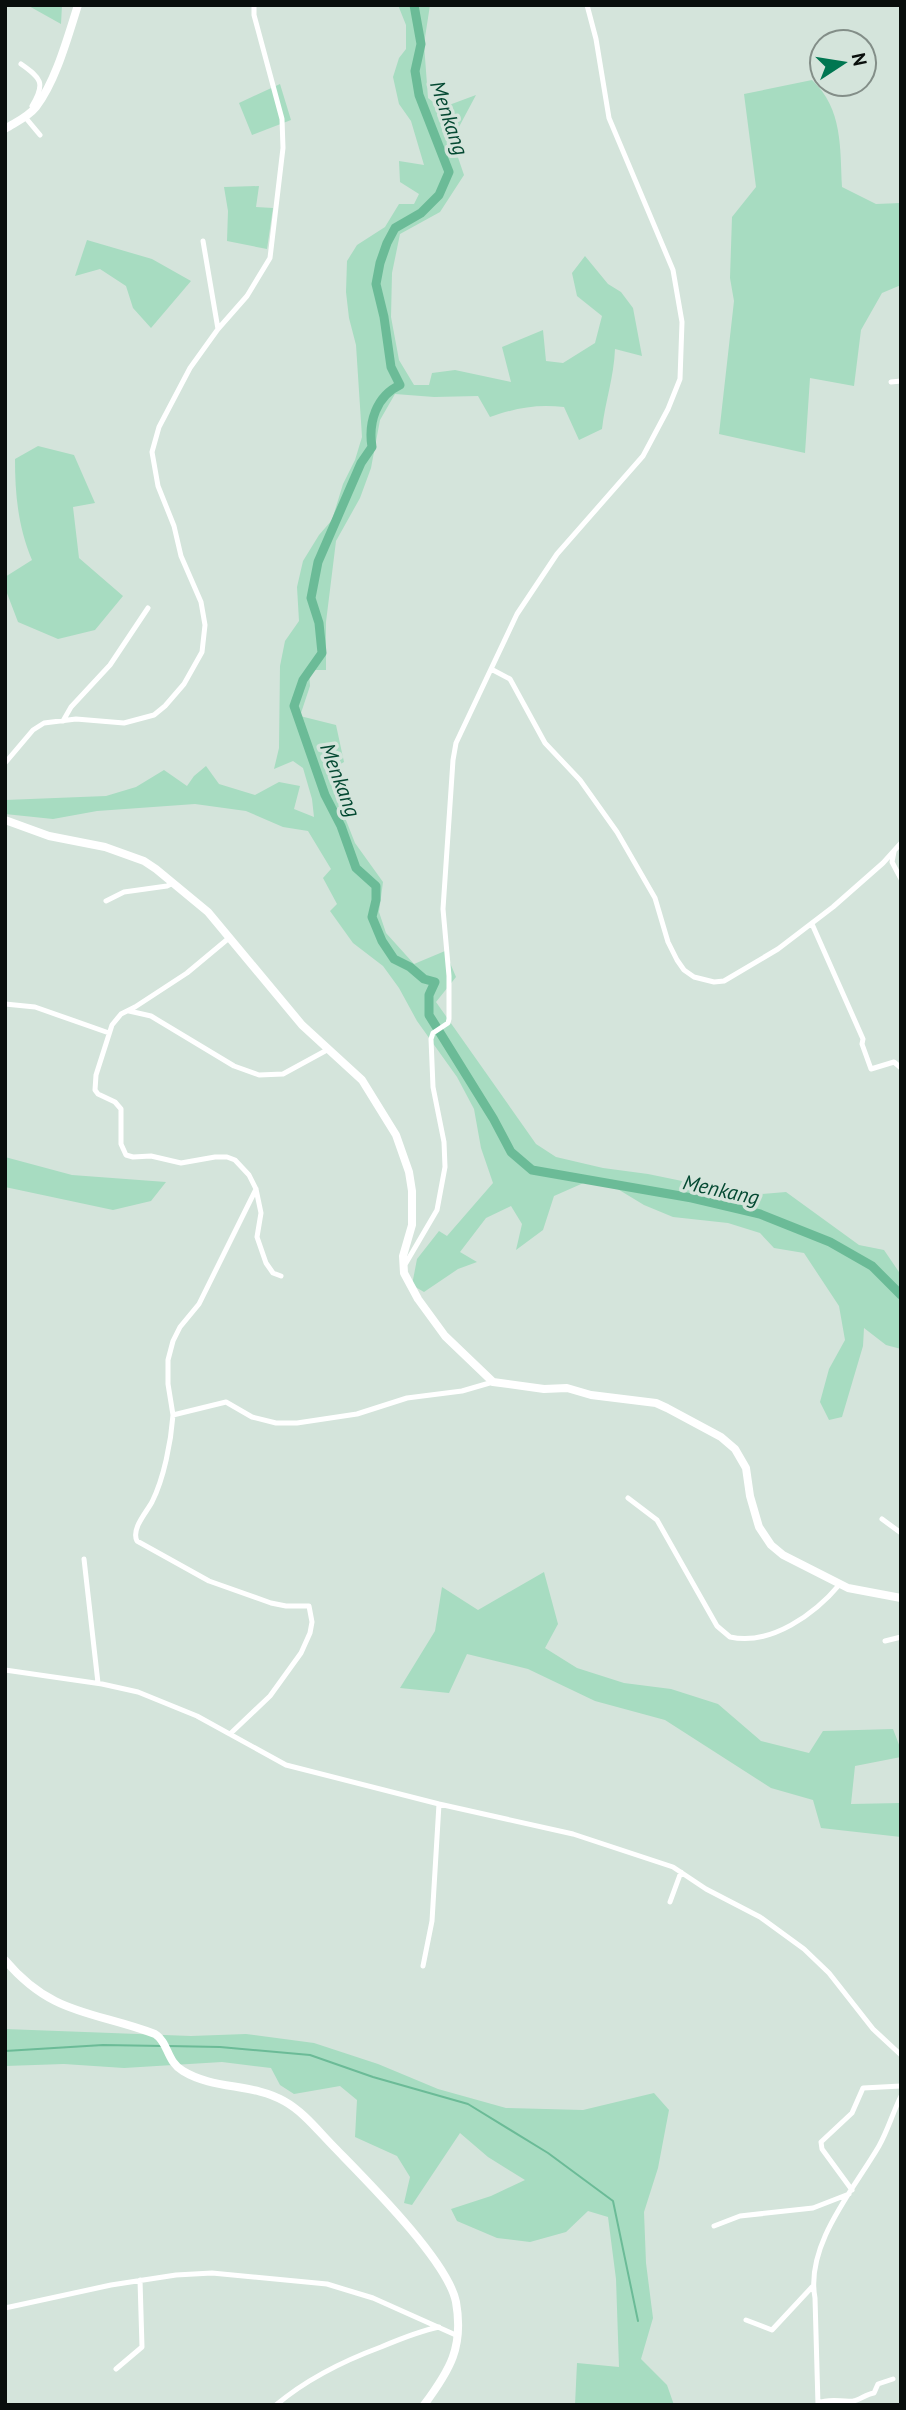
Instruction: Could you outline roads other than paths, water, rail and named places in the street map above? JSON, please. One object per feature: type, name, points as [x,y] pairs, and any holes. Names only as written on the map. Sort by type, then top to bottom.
[{"type":"street","points":[[8,125],[26,117],[46,91],[78,5]]},
{"type":"street","points":[[5,763],[40,725],[63,720],[124,723],[154,715],[175,696],[198,661],[204,638],[203,612],[158,486],[152,452],[159,427],[186,374],[218,329],[247,296],[269,261],[283,148],[282,119],[254,15],[254,5]]},
{"type":"street","points":[[404,1273],[408,1258],[437,1210],[443,1186],[445,1154],[434,1096],[430,1039],[433,1033],[448,1024],[449,1019],[449,976],[443,909],[456,743],[517,614],[549,564],[577,529],[628,475],[648,448],[668,409],[681,373],[682,322],[673,270],[609,118],[596,39],[587,5]]},
{"type":"street","points":[[21,64],[37,76],[40,82],[38,97],[24,118],[26,117],[40,135]]},
{"type":"street","points":[[203,241],[209,291],[218,329]]},
{"type":"street","points":[[891,382],[901,381]]},
{"type":"street","points":[[63,720],[71,706],[110,665],[148,608]]},
{"type":"street","points":[[491,669],[510,679],[545,743],[580,780],[617,832],[655,898],[668,942],[677,960],[689,973],[714,982],[724,981],[778,949],[812,924],[901,843]]},
{"type":"street","points":[[5,820],[49,836],[105,847],[144,861],[208,912],[302,1025],[362,1080],[384,1112],[403,1152],[409,1172],[412,1225],[403,1256],[404,1273],[445,1336],[494,1382]]},
{"type":"street","points":[[894,852],[892,862],[901,879]]},
{"type":"street","points":[[106,901],[119,893],[173,883]]},
{"type":"street","points":[[812,924],[841,984],[863,1039],[862,1044],[870,1067],[873,1069],[894,1062],[901,1068]]},
{"type":"street","points":[[229,938],[187,973],[118,1016],[109,1033],[96,1075],[95,1090],[115,1102],[121,1109],[121,1144],[124,1153],[129,1157],[151,1156],[181,1163],[200,1158],[230,1157],[238,1162],[256,1189],[261,1213],[257,1242],[262,1248],[265,1263],[273,1273],[281,1276]]},
{"type":"street","points":[[5,1004],[36,1007],[109,1033]]},
{"type":"street","points":[[128,1011],[151,1016],[234,1066],[259,1075],[283,1074],[327,1050]]},
{"type":"street","points":[[230,1734],[270,1696],[301,1653],[310,1633],[312,1614],[309,1606],[286,1606],[209,1581],[137,1541],[136,1531],[153,1500],[162,1475],[173,1415],[168,1384],[168,1360],[173,1342],[180,1327],[199,1304],[256,1189]]},
{"type":"street","points":[[173,1415],[226,1402],[252,1417],[276,1423],[297,1423],[357,1414],[407,1398],[462,1391],[494,1382],[522,1387],[567,1388],[591,1395],[656,1403],[732,1444],[746,1468],[755,1517],[765,1537],[783,1555],[840,1584],[860,1591],[901,1598]]},
{"type":"street","points":[[628,1497],[657,1520],[717,1626],[730,1637],[755,1637],[786,1628],[798,1621],[840,1584]]},
{"type":"street","points":[[882,1519],[901,1533]]},
{"type":"street","points":[[84,1559],[97,1683]]},
{"type":"street","points":[[885,1641],[901,1637]]},
{"type":"street","points":[[5,1670],[97,1683],[160,1699],[286,1765],[596,1840],[681,1871],[705,1889],[760,1917],[804,1949],[829,1973],[873,2029],[901,2055]]},
{"type":"street","points":[[424,1966],[432,1921],[439,1804]]},
{"type":"street","points":[[670,1902],[681,1871]]},
{"type":"street","points":[[5,1960],[26,1983],[62,2004],[83,2014],[155,2034],[162,2040],[173,2064],[190,2076],[219,2085],[264,2093],[291,2106],[398,2216],[433,2260],[453,2294],[458,2316],[458,2336],[449,2369],[424,2405]]},
{"type":"street","points":[[850,2192],[822,2149],[821,2142],[852,2113],[863,2088],[901,2086]]},
{"type":"street","points":[[893,2379],[878,2384],[874,2393],[866,2394],[856,2401],[826,2400],[818,2404],[815,2298],[812,2287],[822,2244],[882,2140],[901,2096]]},
{"type":"street","points":[[714,2226],[740,2216],[813,2208],[850,2192]]},
{"type":"street","points":[[5,2308],[140,2280],[212,2273],[321,2283],[373,2298],[458,2336]]},
{"type":"street","points":[[116,2370],[142,2347],[140,2280]]},
{"type":"street","points":[[746,2320],[772,2330],[812,2287]]},
{"type":"street","points":[[276,2405],[310,2379],[343,2361],[418,2332],[439,2327]]},
{"type":"waterway","name":"Menkang","points":[[414,5],[421,44],[415,71],[419,95],[449,172],[439,195],[421,213],[395,228],[380,263],[376,284],[391,367],[400,385],[385,396],[376,411],[371,429],[372,447],[361,463],[318,562],[311,598],[319,623],[322,653],[303,680],[294,706],[325,795],[341,826],[356,868],[376,886],[372,917],[382,941],[394,959],[410,967],[424,979],[435,982],[429,995],[429,1015],[511,1152],[532,1170],[692,1198],[760,1214],[830,1242],[872,1266],[901,1295]]},
{"type":"waterway","points":[[5,2051],[103,2045],[163,2046]]},
{"type":"waterway","points":[[168,2046],[220,2047],[310,2055],[373,2077],[468,2104],[548,2153],[613,2201],[638,2321]]}]
